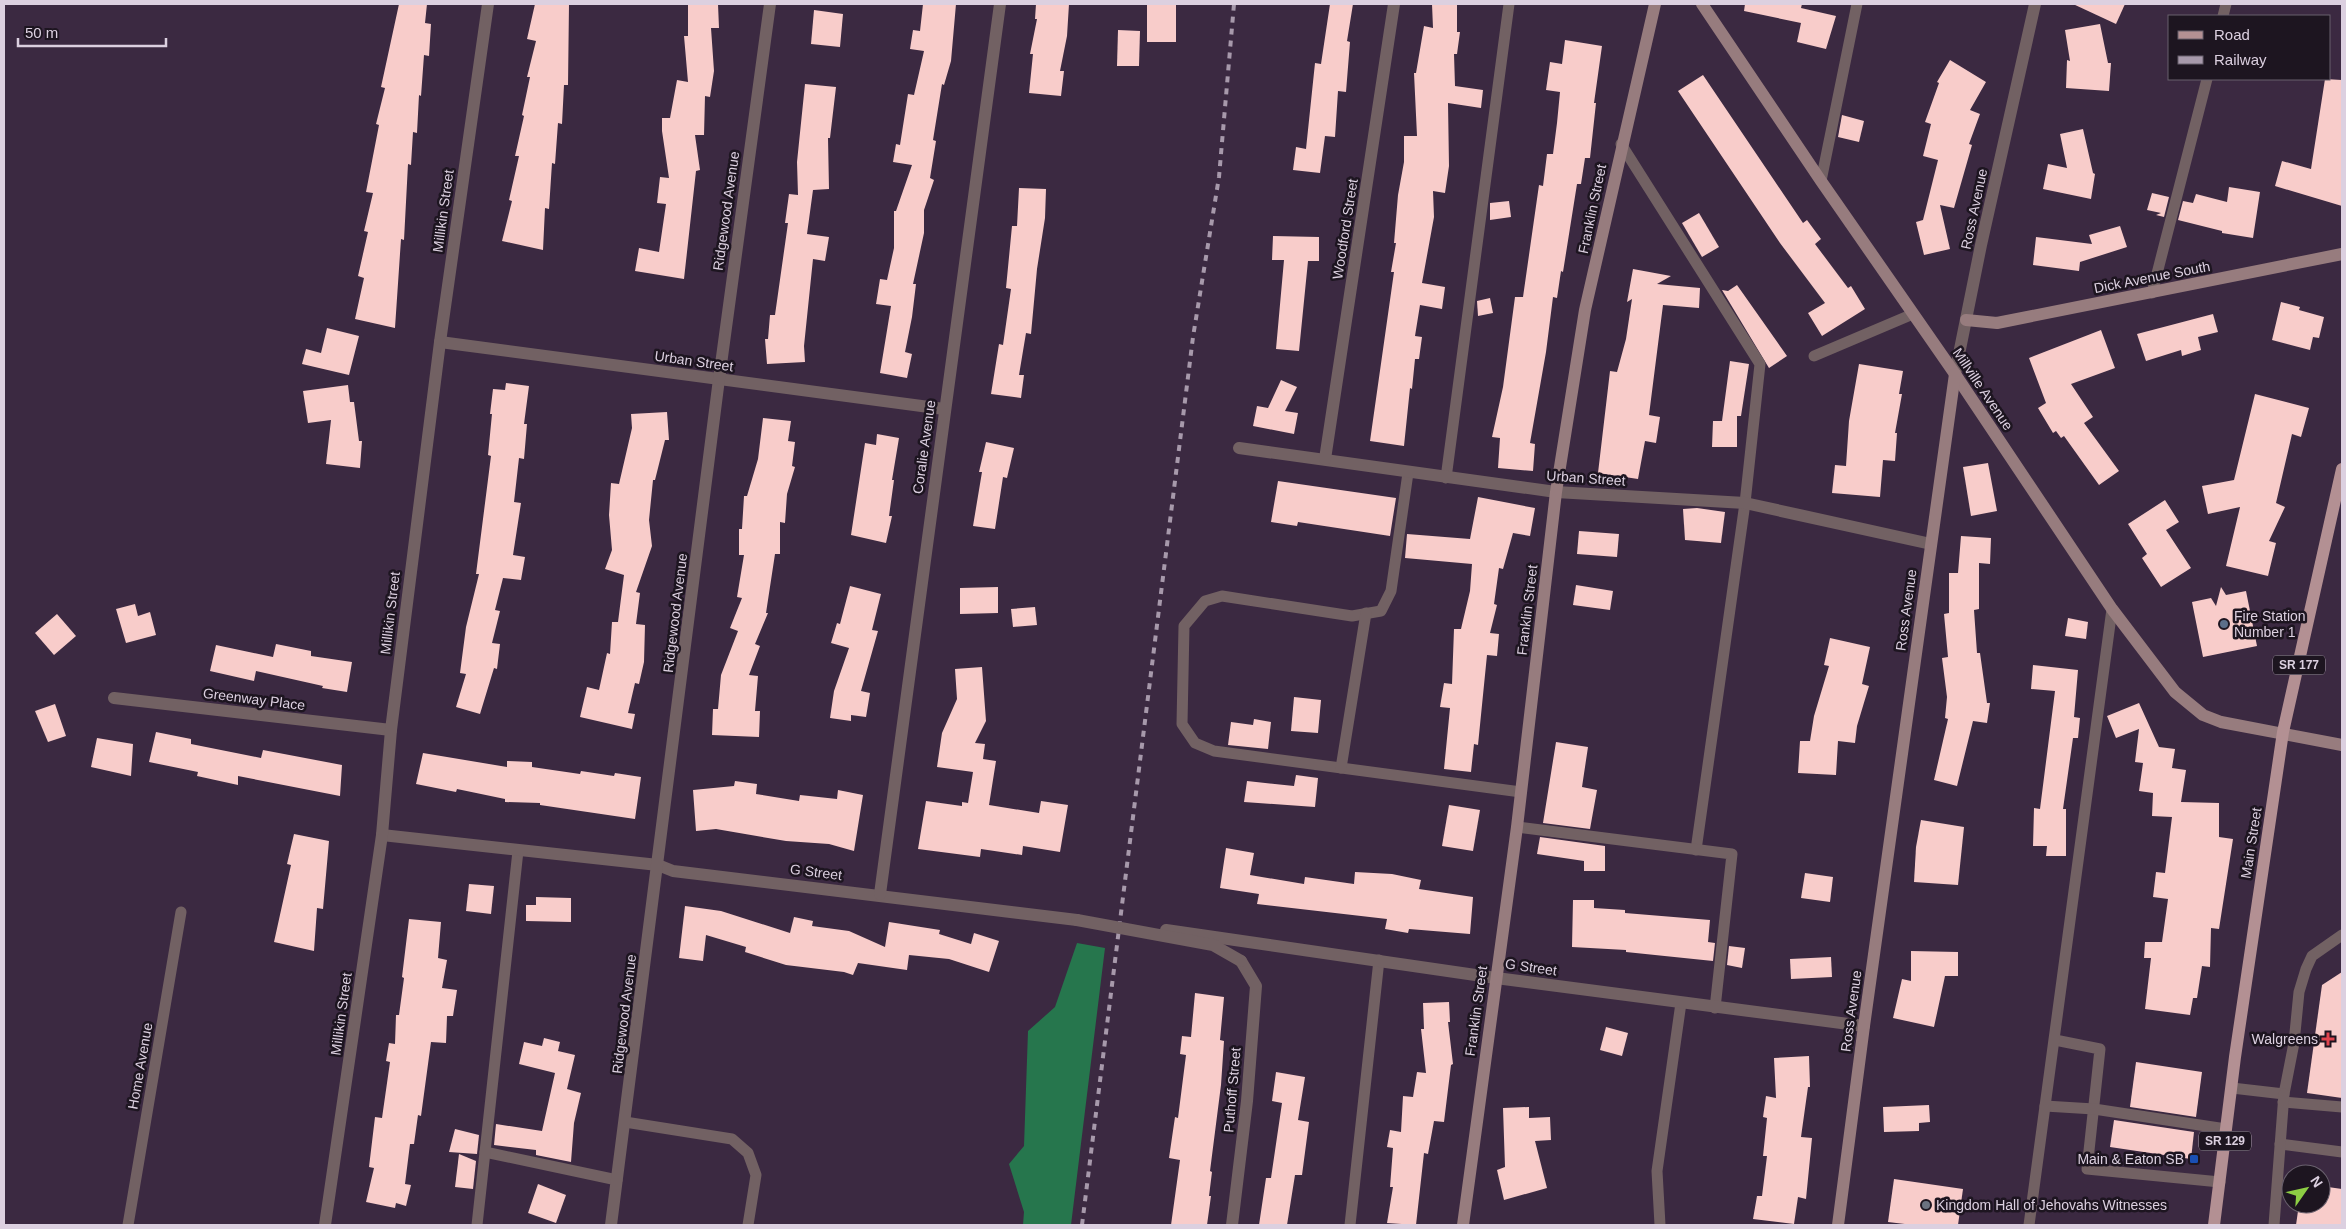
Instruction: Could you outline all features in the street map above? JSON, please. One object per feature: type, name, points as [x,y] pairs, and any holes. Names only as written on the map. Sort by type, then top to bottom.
[{"type":"main road","name":"Franklin Street","points":[[1463,1225],[1517,827],[1556,492],[1585,310],[1621,144],[1655,4]]},
{"type":"main road","name":"Millville Avenue","points":[[1702,4],[1821,181],[1955,374],[2112,609],[2175,692],[2187,704],[2221,722],[2241,727],[2283,732],[2342,745]]},
{"type":"main road","name":"Dick Avenue South","points":[[1966,320],[1997,323],[2342,254]]},
{"type":"main road","name":"Ross Avenue","points":[[1838,1225],[1955,374]]},
{"type":"main road","name":"Main Street","points":[[2214,1225],[2283,732],[2342,469]]},
{"type":"street","name":"Millikin Street","points":[[325,1225],[382,835],[391,730],[440,342],[488,4]]},
{"type":"street","name":"Ridgewood Avenue","points":[[611,1225],[719,379],[770,4]]},
{"type":"street","name":"Coralie Avenue","points":[[880,894],[1000,4]]},
{"type":"street","name":"Woodford Street","points":[[1325,459],[1394,4]]},
{"type":"street","name":"Ross Avenue","points":[[1955,374],[2035,4]]},
{"type":"street","name":"Urban Street","points":[[440,342],[944,409]]},
{"type":"street","name":"Urban Street","points":[[1238,448],[1556,492],[1745,503],[1931,544]]},
{"type":"street","name":"Greenway Place","points":[[114,698],[391,730]]},
{"type":"street","name":"G Street","points":[[382,835],[658,865],[673,871],[880,894],[1077,920],[1213,945],[1241,961]]},
{"type":"street","name":"G Street","points":[[1166,930],[1496,978],[1864,1026]]},
{"type":"street","name":"Puthoff Street","points":[[1232,1225],[1247,1101],[1256,986],[1241,961]]},
{"type":"lane","points":[[1446,478],[1509,4]]},
{"type":"lane","points":[[1821,181],[1857,4]]},
{"type":"lane","points":[[2152,293],[2207,80]]},
{"type":"lane","points":[[1621,144],[1760,364],[1745,503],[1696,850]]},
{"type":"lane","points":[[1814,356],[1913,314]]},
{"type":"lane","points":[[1408,473],[1391,591],[1381,611],[1352,616],[1222,596],[1205,601],[1184,626],[1182,724],[1195,743],[1214,752],[1521,792]]},
{"type":"lane","points":[[2030,1225],[2112,609]]},
{"type":"lane","points":[[1341,768],[1366,613]]},
{"type":"lane","points":[[1517,827],[1732,854],[1715,1008]]},
{"type":"lane","points":[[477,1225],[518,851]]},
{"type":"lane","name":"Home Avenue","points":[[128,1225],[181,912]]},
{"type":"lane","points":[[2274,1225],[2284,1098],[2294,1043],[2299,992],[2312,956],[2342,936]]},
{"type":"lane","points":[[1350,1225],[1379,960]]},
{"type":"lane","points":[[1660,1225],[1657,1171],[1681,1003]]},
{"type":"lane","points":[[2055,1040],[2100,1049],[2087,1169],[2220,1182]]},
{"type":"lane","points":[[2232,1088],[2342,1107]]},
{"type":"lane","points":[[2045,1106],[2094,1109],[2226,1130]]},
{"type":"lane","points":[[625,1122],[732,1140],[748,1153],[756,1176],[748,1225]]},
{"type":"lane","points":[[2280,1144],[2342,1152]]},
{"type":"lane","points":[[485,1152],[617,1180]]},
{"type":"green space","points":[[1077,943],[1105,948],[1071,1225],[1023,1225],[1024,1212],[1009,1164],[1024,1146],[1028,1031],[1055,1007]]},
{"type":"building","points":[[399,4],[427,4],[425,23],[431,24],[429,56],[424,55],[417,133],[413,132],[411,165],[408,164],[404,240],[401,239],[395,328],[355,319],[364,278],[358,276],[368,232],[364,231],[373,193],[366,192],[379,125],[376,124],[385,88],[381,87]]},
{"type":"building","points":[[535,4],[569,4],[568,85],[564,85],[562,124],[558,123],[555,164],[552,163],[549,209],[545,208],[543,250],[502,241],[512,201],[509,200],[519,156],[515,156],[530,77],[527,77],[536,41],[527,39]]},
{"type":"building","points":[[688,4],[718,4],[719,28],[711,28],[714,71],[710,97],[705,96],[704,135],[695,135],[700,170],[696,171],[684,279],[635,271],[639,248],[659,252],[666,204],[657,203],[660,177],[669,178],[662,131],[662,118],[670,118],[677,80],[688,82],[684,36],[688,36]]},
{"type":"building","points":[[923,4],[956,4],[951,61],[944,85],[942,84],[933,140],[936,141],[930,178],[934,180],[924,210],[924,233],[913,284],[916,284],[905,352],[912,354],[907,378],[880,373],[891,306],[876,304],[880,279],[887,280],[894,248],[894,211],[896,211],[912,165],[893,162],[896,144],[900,145],[908,94],[914,95],[924,51],[910,49],[913,30],[920,31]]},
{"type":"building","points":[[1036,4],[1069,4],[1067,36],[1060,71],[1064,71],[1061,96],[1029,93],[1033,54],[1030,54],[1037,19],[1035,19]]},
{"type":"building","points":[[1147,4],[1176,4],[1176,42],[1147,42]]},
{"type":"building","points":[[1330,4],[1353,4],[1347,41],[1350,42],[1346,92],[1338,91],[1335,137],[1325,136],[1320,173],[1293,170],[1296,147],[1306,149],[1315,63],[1321,64]]},
{"type":"building","points":[[1432,4],[1457,4],[1457,32],[1460,32],[1457,54],[1454,54],[1455,86],[1483,90],[1481,108],[1448,103],[1449,166],[1445,193],[1433,191],[1434,217],[1422,283],[1445,287],[1442,309],[1420,305],[1415,336],[1422,337],[1419,359],[1415,359],[1412,389],[1410,388],[1404,446],[1370,441],[1394,272],[1391,272],[1396,243],[1394,243],[1398,195],[1404,162],[1404,136],[1417,136],[1414,73],[1416,73],[1424,26],[1433,28]]},
{"type":"building","points":[[1745,4],[1802,4],[1801,8],[1836,16],[1826,49],[1797,42],[1801,23],[1744,11]]},
{"type":"building","points":[[2073,4],[2125,4],[2116,24]]},
{"type":"building","points":[[814,10],[843,14],[840,47],[811,44]]},
{"type":"building","points":[[2100,24],[2108,63],[2111,63],[2109,91],[2066,88],[2067,60],[2070,61],[2065,30]]},
{"type":"building","points":[[1118,30],[1140,31],[1139,66],[1117,66]]},
{"type":"building","points":[[1565,40],[1602,46],[1594,103],[1596,103],[1590,158],[1585,158],[1581,184],[1577,184],[1563,272],[1561,271],[1557,298],[1553,297],[1546,352],[1530,443],[1535,444],[1533,471],[1498,468],[1500,438],[1492,437],[1503,387],[1515,297],[1523,297],[1539,185],[1543,186],[1547,154],[1553,154],[1557,123],[1560,92],[1546,90],[1550,62],[1562,64]]},
{"type":"building","points":[[1950,60],[1986,82],[1970,110],[1980,114],[1969,144],[1972,145],[1954,208],[1940,205],[1950,249],[1924,255],[1916,222],[1923,220],[1938,160],[1923,156],[1931,124],[1925,122],[1939,83],[1937,82]]},
{"type":"building","points":[[1703,75],[1803,223],[1807,220],[1821,239],[1815,244],[1848,288],[1851,286],[1865,309],[1822,336],[1808,313],[1825,303],[1780,243],[1678,91]]},
{"type":"building","points":[[2325,80],[2342,80],[2342,206],[2275,186],[2282,161],[2311,169]]},
{"type":"building","points":[[805,84],[836,87],[830,138],[828,138],[829,189],[813,190],[807,234],[829,237],[825,261],[813,259],[804,346],[805,362],[767,364],[765,339],[768,339],[770,315],[775,315],[788,223],[785,223],[789,194],[798,195],[797,162]]},
{"type":"building","points":[[1842,115],[1864,121],[1859,142],[1838,137]]},
{"type":"building","points":[[2083,129],[2093,173],[2095,174],[2091,199],[2043,189],[2048,164],[2067,168],[2060,134]]},
{"type":"building","points":[[2229,187],[2260,192],[2253,238],[2222,233],[2222,231],[2178,220],[2183,201],[2193,203],[2196,194],[2227,202]]},
{"type":"building","points":[[1019,188],[1046,189],[1045,218],[1037,269],[1031,334],[1026,333],[1019,375],[1024,375],[1021,398],[991,394],[999,344],[1003,345],[1011,289],[1006,288],[1012,226],[1017,226]]},
{"type":"building","points":[[2152,193],[2169,197],[2164,217],[2156,215],[2161,213],[2147,210]]},
{"type":"building","points":[[1509,201],[1511,217],[1490,220],[1490,203]]},
{"type":"building","points":[[1699,213],[1719,247],[1702,257],[1682,223]]},
{"type":"building","points":[[2120,226],[2127,247],[2080,262],[2079,271],[2033,265],[2036,237],[2092,244],[2089,235]]},
{"type":"building","points":[[1273,236],[1319,237],[1319,261],[1308,261],[1299,351],[1276,349],[1284,260],[1272,260]]},
{"type":"building","points":[[1633,269],[1671,276],[1657,284],[1700,288],[1699,308],[1663,305],[1649,415],[1660,417],[1656,443],[1645,441],[1638,479],[1598,473],[1610,371],[1617,372],[1626,339],[1632,299],[1627,302]]},
{"type":"building","points":[[1737,285],[1787,356],[1769,368],[1722,290],[1728,291]]},
{"type":"building","points":[[1490,298],[1493,313],[1478,316],[1477,301]]},
{"type":"building","points":[[2281,302],[2300,307],[2299,310],[2324,317],[2319,338],[2313,337],[2310,350],[2272,340]]},
{"type":"building","points":[[2213,314],[2218,332],[2198,337],[2201,350],[2182,356],[2181,350],[2146,361],[2137,334]]},
{"type":"building","points":[[327,328],[359,336],[349,375],[302,364],[306,349],[321,353]]},
{"type":"building","points":[[2101,330],[2115,368],[2071,384],[2093,417],[2084,423],[2119,471],[2099,485],[2064,436],[2061,438],[2056,431],[2053,433],[2038,408],[2046,403],[2029,358]]},
{"type":"building","points":[[1730,361],[1749,364],[1741,416],[1737,416],[1737,447],[1712,447],[1713,421],[1722,421]]},
{"type":"building","points":[[1859,364],[1903,371],[1899,394],[1902,394],[1895,433],[1897,433],[1895,461],[1883,460],[1880,497],[1832,493],[1835,465],[1846,466],[1849,421]]},
{"type":"building","points":[[1281,380],[1297,387],[1285,411],[1298,413],[1294,434],[1253,426],[1257,406],[1268,408]]},
{"type":"building","points":[[506,383],[529,386],[524,424],[527,424],[524,459],[519,458],[514,502],[521,503],[513,555],[525,557],[521,580],[503,578],[495,610],[500,611],[492,643],[500,644],[497,669],[494,668],[480,714],[456,707],[466,674],[460,673],[466,627],[479,574],[476,574],[491,456],[488,455],[493,389],[505,390]]},
{"type":"building","points":[[348,385],[350,402],[354,402],[359,441],[362,441],[360,468],[326,464],[331,420],[308,423],[303,391]]},
{"type":"building","points":[[2255,394],[2309,408],[2301,437],[2292,434],[2276,503],[2285,507],[2269,541],[2276,543],[2268,576],[2226,566],[2240,507],[2208,514],[2202,486],[2234,480]]},
{"type":"building","points":[[667,412],[669,440],[665,440],[655,480],[653,480],[649,520],[652,546],[636,592],[640,593],[636,624],[645,625],[644,662],[639,684],[635,683],[628,713],[635,714],[632,729],[580,717],[587,687],[599,690],[607,653],[610,654],[612,622],[618,622],[624,575],[605,569],[612,550],[609,515],[611,483],[619,484],[632,428],[631,414]]},
{"type":"building","points":[[763,418],[791,421],[788,441],[795,442],[792,466],[795,467],[787,494],[785,523],[780,522],[780,554],[775,554],[766,613],[768,613],[755,644],[760,646],[749,675],[758,676],[755,711],[760,711],[759,737],[712,735],[713,709],[718,709],[721,675],[738,631],[730,628],[742,598],[737,597],[744,555],[739,555],[739,529],[742,529],[744,496],[747,496],[758,459]]},
{"type":"building","points":[[877,434],[899,438],[892,480],[894,480],[889,516],[892,516],[886,543],[851,535],[865,443],[876,445]]},
{"type":"building","points":[[986,442],[1014,448],[1007,478],[1003,477],[995,529],[973,526],[982,472],[979,472]]},
{"type":"building","points":[[1988,463],[1997,511],[1971,516],[1963,467]]},
{"type":"building","points":[[1278,481],[1396,498],[1390,536],[1298,522],[1297,526],[1271,522]]},
{"type":"building","points":[[1478,497],[1535,508],[1530,536],[1513,533],[1503,569],[1499,568],[1494,604],[1497,605],[1490,633],[1499,634],[1497,656],[1487,655],[1478,745],[1474,744],[1471,772],[1444,769],[1450,708],[1440,707],[1444,683],[1452,684],[1454,629],[1461,629],[1470,591],[1472,564],[1405,558],[1407,534],[1470,539]]},
{"type":"building","points":[[2165,500],[2179,522],[2166,530],[2191,568],[2161,587],[2142,558],[2147,554],[2128,524]]},
{"type":"building","points":[[1697,508],[1725,512],[1721,543],[1685,540],[1683,509]]},
{"type":"building","points":[[1579,531],[1619,534],[1617,557],[1577,554]]},
{"type":"building","points":[[1961,536],[1991,538],[1990,564],[1979,563],[1979,609],[1974,610],[1977,653],[1980,653],[1987,703],[1990,703],[1987,723],[1973,721],[1957,786],[1934,780],[1948,719],[1945,718],[1947,697],[1942,658],[1948,657],[1944,614],[1949,613],[1949,573],[1958,573]]},
{"type":"building","points":[[1576,585],[1613,591],[1610,610],[1573,605]]},
{"type":"building","points":[[850,586],[881,594],[872,630],[878,631],[861,691],[870,693],[866,717],[851,715],[851,721],[830,718],[834,691],[849,648],[831,643],[837,623],[840,624]]},
{"type":"building","points":[[998,587],[998,613],[960,614],[960,588]]},
{"type":"building","name":"Fire Station Number 1","points":[[2221,587],[2226,595],[2246,591],[2257,646],[2203,657],[2192,602],[2211,598],[2216,606]]},
{"type":"building","points":[[135,604],[138,616],[150,612],[156,635],[126,643],[116,609]]},
{"type":"building","points":[[1035,607],[1037,625],[1013,627],[1011,609]]},
{"type":"building","points":[[57,614],[76,636],[54,655],[35,633]]},
{"type":"building","points":[[2068,618],[2088,622],[2086,639],[2065,636]]},
{"type":"building","points":[[1830,638],[1870,647],[1862,684],[1869,686],[1857,726],[1855,743],[1838,741],[1836,775],[1798,773],[1800,741],[1810,741],[1814,716],[1829,666],[1824,665]]},
{"type":"building","points":[[276,644],[311,651],[311,656],[352,662],[347,692],[322,688],[323,686],[256,671],[254,681],[210,671],[216,645],[273,657]]},
{"type":"building","points":[[2033,665],[2078,670],[2074,717],[2080,718],[2078,738],[2073,738],[2063,809],[2066,809],[2066,856],[2046,856],[2047,846],[2033,846],[2034,808],[2040,809],[2055,691],[2031,689]]},
{"type":"building","points":[[982,667],[986,721],[975,743],[985,744],[983,759],[996,761],[989,805],[1039,813],[1041,801],[1068,805],[1060,852],[1023,846],[1022,855],[981,849],[980,857],[918,849],[926,801],[962,806],[962,802],[968,803],[973,772],[937,767],[942,733],[957,699],[955,669]]},
{"type":"building","points":[[1294,697],[1321,700],[1318,733],[1291,731]]},
{"type":"building","points":[[2139,703],[2159,747],[2175,749],[2172,768],[2186,770],[2181,802],[2219,803],[2219,837],[2233,839],[2219,929],[2211,928],[2210,967],[2202,966],[2197,998],[2193,998],[2190,1015],[2145,1009],[2151,958],[2144,958],[2145,942],[2162,942],[2168,899],[2153,897],[2156,872],[2165,873],[2172,817],[2152,816],[2153,793],[2139,791],[2143,763],[2135,762],[2139,729],[2116,738],[2107,716]]},
{"type":"building","points":[[55,704],[66,736],[48,742],[35,711]]},
{"type":"building","points":[[1254,719],[1271,722],[1268,749],[1228,745],[1231,722],[1253,725]]},
{"type":"building","points":[[156,732],[191,739],[191,744],[261,758],[263,750],[342,765],[340,796],[238,776],[238,785],[197,776],[198,772],[149,762]]},
{"type":"building","points":[[97,738],[133,744],[131,776],[91,767]]},
{"type":"building","points":[[1556,742],[1588,747],[1582,787],[1597,790],[1590,829],[1543,823]]},
{"type":"building","points":[[423,753],[507,767],[507,761],[532,762],[532,767],[580,774],[581,771],[614,776],[615,773],[641,777],[635,819],[540,805],[540,803],[505,802],[505,799],[457,789],[456,792],[416,784]]},
{"type":"building","points":[[1296,775],[1318,778],[1315,807],[1244,802],[1247,781],[1294,786]]},
{"type":"building","points":[[735,781],[757,784],[756,794],[799,801],[800,795],[837,799],[838,790],[863,795],[854,851],[829,844],[786,841],[716,829],[696,831],[693,790],[734,786]]},
{"type":"building","points":[[1449,805],[1480,810],[1473,851],[1442,846]]},
{"type":"building","points":[[1921,820],[1964,827],[1958,885],[1914,882],[1916,847]]},
{"type":"building","points":[[294,834],[329,841],[323,909],[317,908],[314,951],[274,942],[291,865],[287,864]]},
{"type":"building","points":[[1540,837],[1605,846],[1605,871],[1584,871],[1584,861],[1537,854]]},
{"type":"building","points":[[1226,848],[1254,853],[1250,875],[1304,884],[1305,877],[1354,884],[1355,872],[1392,874],[1421,880],[1419,889],[1473,897],[1470,934],[1409,929],[1408,933],[1385,929],[1387,919],[1257,904],[1259,894],[1220,888]]},
{"type":"building","points":[[1805,873],[1833,877],[1830,902],[1801,898]]},
{"type":"building","points":[[469,884],[494,886],[491,914],[466,911]]},
{"type":"building","points":[[536,897],[571,898],[571,922],[526,921],[526,905],[536,905]]},
{"type":"building","points":[[1573,900],[1594,900],[1594,908],[1625,910],[1625,913],[1710,920],[1708,942],[1715,943],[1713,961],[1626,952],[1626,950],[1572,947]]},
{"type":"building","points":[[685,906],[721,911],[790,933],[794,917],[813,921],[812,926],[849,931],[885,947],[889,922],[940,930],[939,934],[971,944],[974,933],[999,941],[989,972],[949,959],[909,955],[907,970],[858,963],[853,975],[844,972],[786,965],[745,952],[746,947],[706,935],[703,961],[679,958]]},
{"type":"building","points":[[409,919],[441,922],[438,958],[447,960],[442,988],[457,990],[453,1016],[447,1016],[446,1043],[431,1042],[421,1116],[418,1115],[414,1144],[410,1144],[405,1184],[411,1185],[406,1206],[396,1203],[395,1208],[366,1202],[374,1168],[369,1167],[375,1117],[382,1118],[390,1062],[386,1061],[389,1043],[395,1044],[396,1015],[399,1015]]},
{"type":"building","points":[[1729,946],[1745,948],[1742,968],[1727,965]]},
{"type":"building","points":[[1911,951],[1958,952],[1958,976],[1945,976],[1934,1027],[1893,1018],[1902,979],[1911,981]]},
{"type":"building","points":[[1831,957],[1832,977],[1791,979],[1790,959]]},
{"type":"building","name":"Walgreens","points":[[2342,972],[2342,1098],[2307,1093],[2322,985]]},
{"type":"building","points":[[1195,993],[1224,997],[1220,1040],[1224,1041],[1221,1085],[1210,1171],[1212,1172],[1209,1196],[1211,1196],[1207,1225],[1171,1225],[1180,1160],[1169,1158],[1175,1117],[1178,1118],[1186,1055],[1180,1054],[1182,1036],[1191,1037]]},
{"type":"building","points":[[1449,1002],[1450,1022],[1448,1022],[1453,1064],[1451,1065],[1444,1122],[1434,1121],[1428,1154],[1424,1153],[1416,1225],[1387,1223],[1393,1187],[1390,1187],[1393,1148],[1387,1147],[1390,1130],[1401,1132],[1403,1096],[1413,1097],[1417,1072],[1426,1073],[1421,1029],[1424,1029],[1423,1003]]},
{"type":"building","points":[[1606,1027],[1628,1033],[1622,1056],[1600,1050]]},
{"type":"building","points":[[544,1038],[560,1042],[558,1051],[575,1055],[567,1089],[581,1093],[574,1123],[571,1162],[536,1155],[536,1150],[494,1145],[496,1124],[542,1131],[555,1073],[519,1064],[524,1042],[542,1046]]},
{"type":"building","points":[[1809,1056],[1810,1087],[1808,1087],[1801,1137],[1812,1138],[1806,1199],[1798,1197],[1794,1224],[1753,1219],[1757,1196],[1762,1196],[1767,1156],[1763,1156],[1767,1118],[1763,1117],[1766,1096],[1776,1098],[1774,1058]]},
{"type":"building","points":[[2136,1062],[2202,1072],[2196,1117],[2130,1107]]},
{"type":"building","points":[[1276,1072],[1305,1077],[1298,1120],[1309,1122],[1302,1175],[1295,1175],[1287,1225],[1259,1225],[1266,1178],[1271,1178],[1282,1103],[1272,1101]]},
{"type":"building","points":[[1929,1105],[1930,1122],[1919,1123],[1919,1131],[1884,1132],[1883,1107]]},
{"type":"building","points":[[1529,1107],[1529,1118],[1550,1117],[1551,1140],[1535,1141],[1547,1188],[1504,1200],[1497,1170],[1505,1167],[1503,1108]]},
{"type":"building","points":[[2114,1120],[2194,1132],[2191,1159],[2110,1147]]},
{"type":"building","points":[[455,1129],[479,1135],[477,1154],[449,1152]]},
{"type":"building","points":[[459,1154],[476,1161],[473,1189],[455,1187]]},
{"type":"building","name":"Kingdom Hall of Jehovahs Witnesses","points":[[1894,1179],[1963,1189],[1958,1225],[1913,1225],[1888,1222]]},
{"type":"building","points":[[538,1184],[566,1195],[556,1223],[528,1213]]},
{"type":"building","points":[[2331,1187],[2342,1189],[2342,1225],[2296,1225],[2298,1214],[2331,1214]]},
{"type":"railway","points":[[1082,1225],[1193,337],[1219,177],[1234,4]]},
{"type":"place","name":"Fire Station Number 1","points":[[2224,624]]},
{"type":"place","name":"Walgreens","points":[[2328,1039]]},
{"type":"place","name":"Main & Eaton SB","points":[[2194,1159]]},
{"type":"place","name":"Kingdom Hall of Jehovahs Witnesses","points":[[1926,1205]]}]
